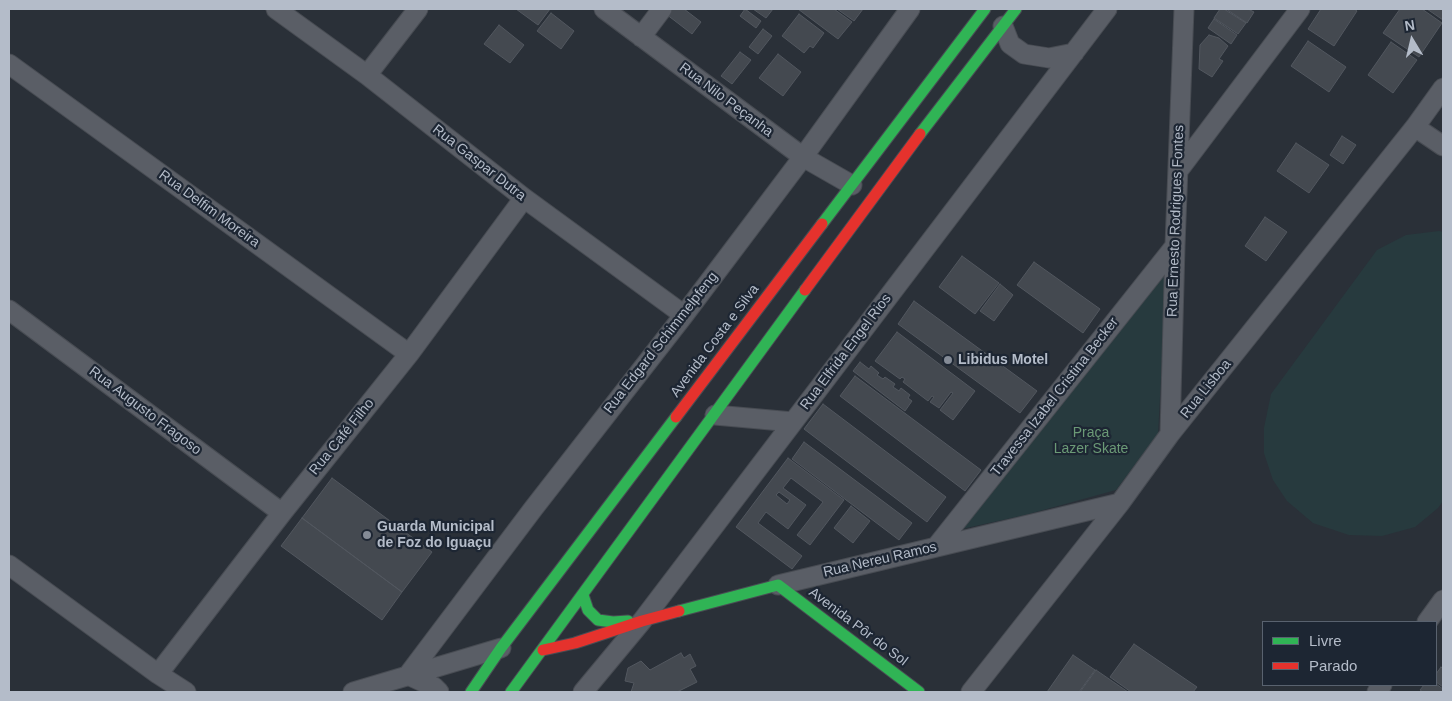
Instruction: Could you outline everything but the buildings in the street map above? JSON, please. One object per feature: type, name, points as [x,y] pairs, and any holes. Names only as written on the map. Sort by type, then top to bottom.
[{"type":"main road","name":"Avenida Costa e Silva","points":[[471,692],[501,648],[985,9]]},
{"type":"main road","points":[[511,692],[882,186],[1016,9]]},
{"type":"main road","name":"Rua Nereu Ramos","points":[[642,621],[778,585]]},
{"type":"main road","name":"Avenida Pôr do Sol","points":[[778,585],[919,692]]},
{"type":"main road","points":[[583,595],[588,610],[598,620],[613,622],[642,621]]},
{"type":"main road","points":[[543,650],[575,643],[642,621]]},
{"type":"street","name":"Rua Gaspar Dutra","points":[[276,9],[367,75],[524,198],[684,314]]},
{"type":"street","points":[[367,75],[418,9]]},
{"type":"street","name":"Rua Nilo Peçanha","points":[[604,9],[802,156],[852,185]]},
{"type":"street","points":[[642,37],[662,9]]},
{"type":"street","name":"Rua Edgard Schimmelpfeng","points":[[408,675],[533,509],[684,314],[910,9]]},
{"type":"street","name":"Rua Elfrida Engel Rios","points":[[583,692],[642,621],[1107,9]]},
{"type":"street","name":"Rua Ernesto Rodrigues Fontes","points":[[1170,434],[1184,9]]},
{"type":"street","points":[[1178,171],[1300,9]]},
{"type":"street","points":[[1003,26],[1010,44],[1024,54],[1050,58],[1074,53]]},
{"type":"street","name":"Rua Delfim Moreira","points":[[9,64],[409,354]]},
{"type":"street","name":"Rua Lisboa","points":[[971,692],[1120,503],[1170,434],[1415,126],[1443,88]]},
{"type":"street","points":[[1415,126],[1443,146]]},
{"type":"street","name":"Rua Café Filho","points":[[158,674],[282,513],[409,354],[524,198]]},
{"type":"street","name":"Travessa Izabel Cristina Becker","points":[[936,547],[1175,246]]},
{"type":"street","name":"Rua Augusto Fragoso","points":[[9,310],[282,513]]},
{"type":"street","points":[[715,414],[793,422]]},
{"type":"street","name":"Rua Nereu Ramos","points":[[778,585],[1120,503]]},
{"type":"street","points":[[9,565],[158,674],[186,692]]},
{"type":"street","points":[[1428,621],[1443,600]]},
{"type":"street","points":[[353,692],[501,648]]},
{"type":"street","points":[[408,675],[434,687],[439,692]]},
{"type":"green space","points":[[1443,232],[1443,501],[1438,508],[1415,527],[1382,536],[1349,535],[1313,523],[1287,501],[1273,480],[1264,453],[1264,428],[1271,394],[1377,250],[1406,235]]},
{"type":"green space","name":"Praça Lazer Skate","points":[[1167,268],[1158,434],[1116,490],[1025,515],[957,530]]},
{"type":"traffic: fast","points":[[822,224],[985,9]]},
{"type":"traffic: fast","points":[[920,134],[1016,9]]},
{"type":"traffic: fast","points":[[511,692],[805,290]]},
{"type":"traffic: fast","points":[[471,692],[501,648],[676,417]]},
{"type":"traffic: fast","points":[[679,611],[778,585],[919,692]]},
{"type":"traffic: fast","points":[[583,595],[588,610],[598,620],[628,621]]},
{"type":"traffic: jam","points":[[805,290],[920,134]]},
{"type":"traffic: jam","points":[[676,417],[822,224]]},
{"type":"traffic: jam","points":[[543,650],[575,643],[679,611]]},
{"type":"place","name":"Libidus Motel","points":[[948,360]]},
{"type":"place","name":"Guarda Municipal de Foz do Iguaçu","points":[[367,535]]}]
